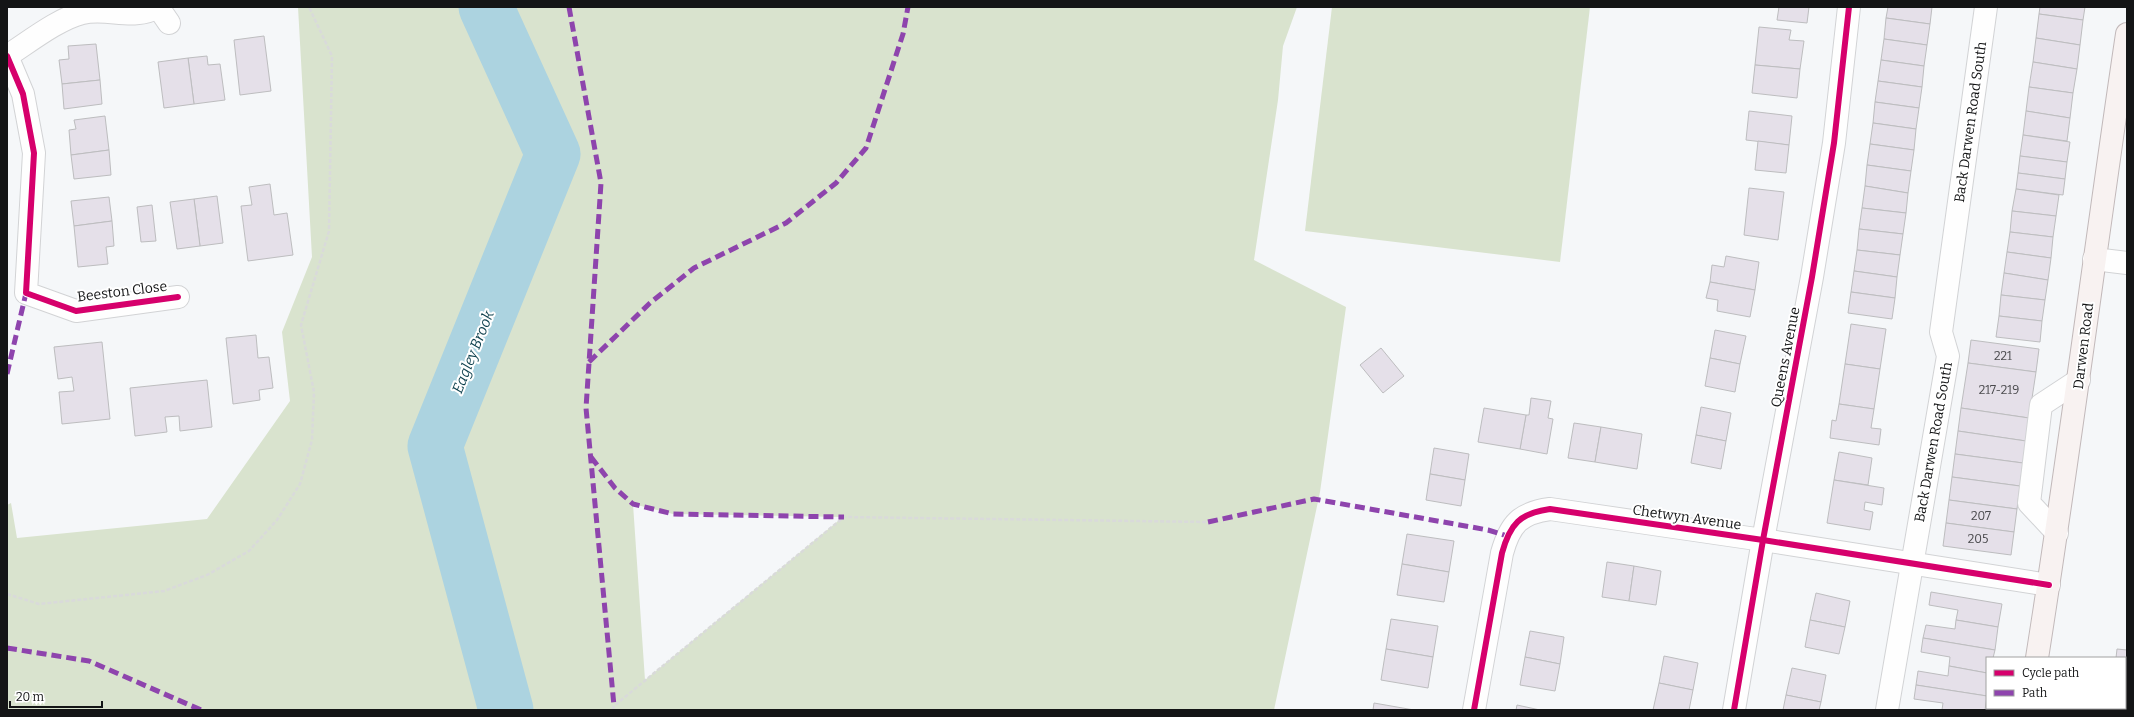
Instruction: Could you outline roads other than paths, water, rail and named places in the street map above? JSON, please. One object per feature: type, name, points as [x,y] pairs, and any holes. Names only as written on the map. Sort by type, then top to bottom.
[{"type":"main road","name":"Darwen Road","points":[[2038,657],[2079,380],[2094,259],[2127,34]]},
{"type":"street","name":"Queens Avenue","points":[[1734,710],[1832,158],[1849,7]]},
{"type":"street","name":"Back Darwen Road South","points":[[1887,710],[1948,356],[1941,332],[1986,7]]},
{"type":"street","name":"Beeston Close","points":[[162,13],[125,14],[96,11],[81,13],[63,21],[7,56],[23,94],[34,153],[26,293],[76,311],[178,297]]},
{"type":"street","points":[[2094,259],[2127,263]]},
{"type":"street","points":[[2057,533],[2029,503],[2041,405],[2079,380]]},
{"type":"street","name":"Chetwyn Avenue","points":[[1474,710],[1502,553],[1507,536],[1518,520],[1532,512],[1550,510],[1763,540],[2049,585]]},
{"type":"waterway","name":"Eagley Brook","points":[[486,7],[553,154],[435,446],[506,710]]}]
